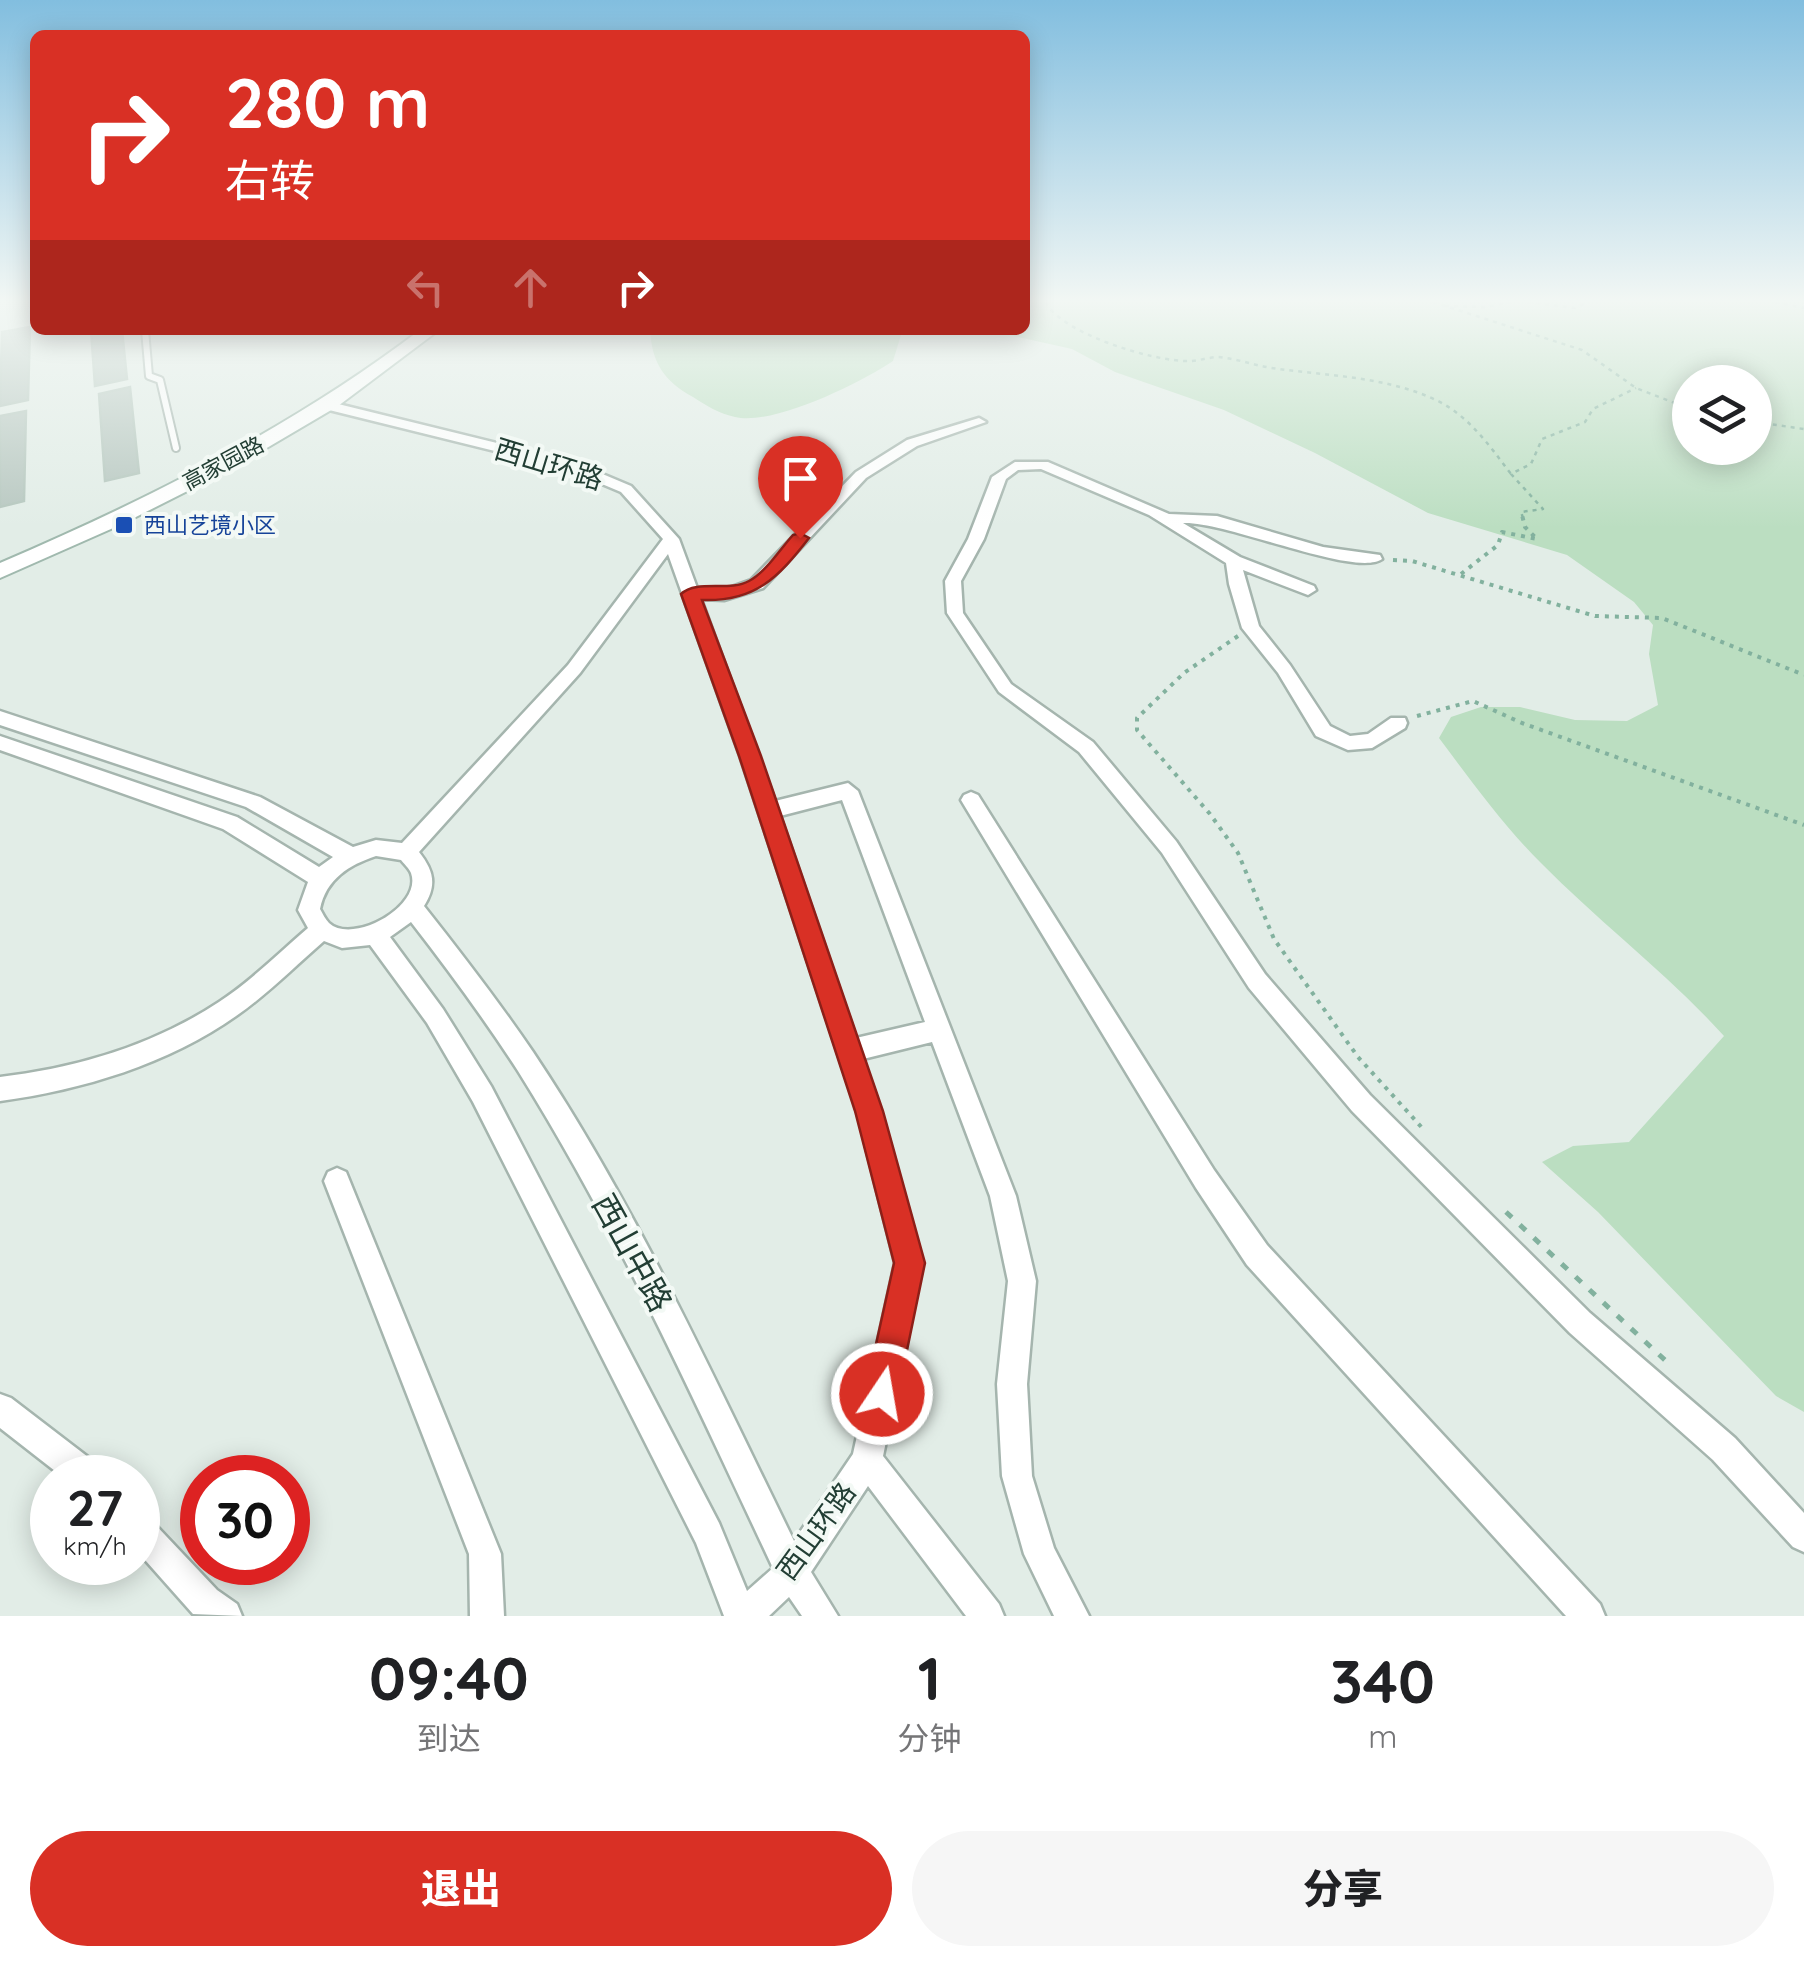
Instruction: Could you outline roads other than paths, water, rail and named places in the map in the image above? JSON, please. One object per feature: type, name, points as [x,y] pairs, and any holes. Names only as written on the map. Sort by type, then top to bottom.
[{"type":"main road","name":"高家园路","points":[[0,559],[254,435],[346,377]]},
{"type":"main road","name":"高家园路","points":[[0,572],[131,511],[326,405],[365,377]]},
{"type":"street","name":"西山环路","points":[[326,405],[569,466],[626,489],[670,539],[768,811],[849,1051],[909,1263],[868,1460],[792,1572],[743,1616]]},
{"type":"street","points":[[690,594],[724,594],[757,584],[862,475],[912,443],[979,422]]},
{"type":"street","points":[[1308,590],[1234,561],[1167,519],[1043,464],[1015,466],[998,478],[976,539],[954,581],[955,613],[1005,688],[1086,747],[1168,847],[1258,981],[1361,1103],[1580,1323],[1724,1449],[1804,1536]]},
{"type":"street","points":[[1167,519],[1195,515],[1318,552],[1374,559]]},
{"type":"street","points":[[408,852],[574,669],[670,539]]},
{"type":"street","points":[[1234,561],[1236,584],[1250,628],[1284,670],[1324,731],[1348,742],[1372,741],[1398,722]]},
{"type":"street","points":[[0,718],[254,802],[350,856]]},
{"type":"street","points":[[0,743],[230,822],[321,879]]},
{"type":"street","points":[[768,811],[848,791],[1003,1196],[1022,1280],[1012,1384],[1017,1476],[1040,1554],[1072,1616]]},
{"type":"street","points":[[971,800],[1194,1162],[1257,1255],[1588,1616]]},
{"type":"street","points":[[376,848],[408,852],[424,869],[425,882],[413,908],[401,920],[375,934],[350,939],[320,930],[309,910],[310,898],[321,879],[350,856],[376,848]]},
{"type":"street","name":"西山中路","points":[[413,908],[464,969],[531,1070],[652,1285],[792,1572],[821,1616]]},
{"type":"street","points":[[0,1090],[35,1086],[129,1058],[225,1011],[320,930]]},
{"type":"street","name":"西山中路","points":[[375,934],[436,1016],[482,1094],[708,1534],[743,1616]]},
{"type":"street","points":[[849,1051],[939,1029]]},
{"type":"street","points":[[337,1181],[485,1554],[487,1616]]},
{"type":"street","points":[[0,1409],[60,1455]]},
{"type":"street","points":[[868,1460],[987,1616]]},
{"type":"street","points":[[160,1553],[205,1602],[225,1616]]},
{"type":"lane","points":[[153,377],[160,380],[176,448]]},
{"type":"place","name":"西山艺境小区","points":[[124,525]]}]
